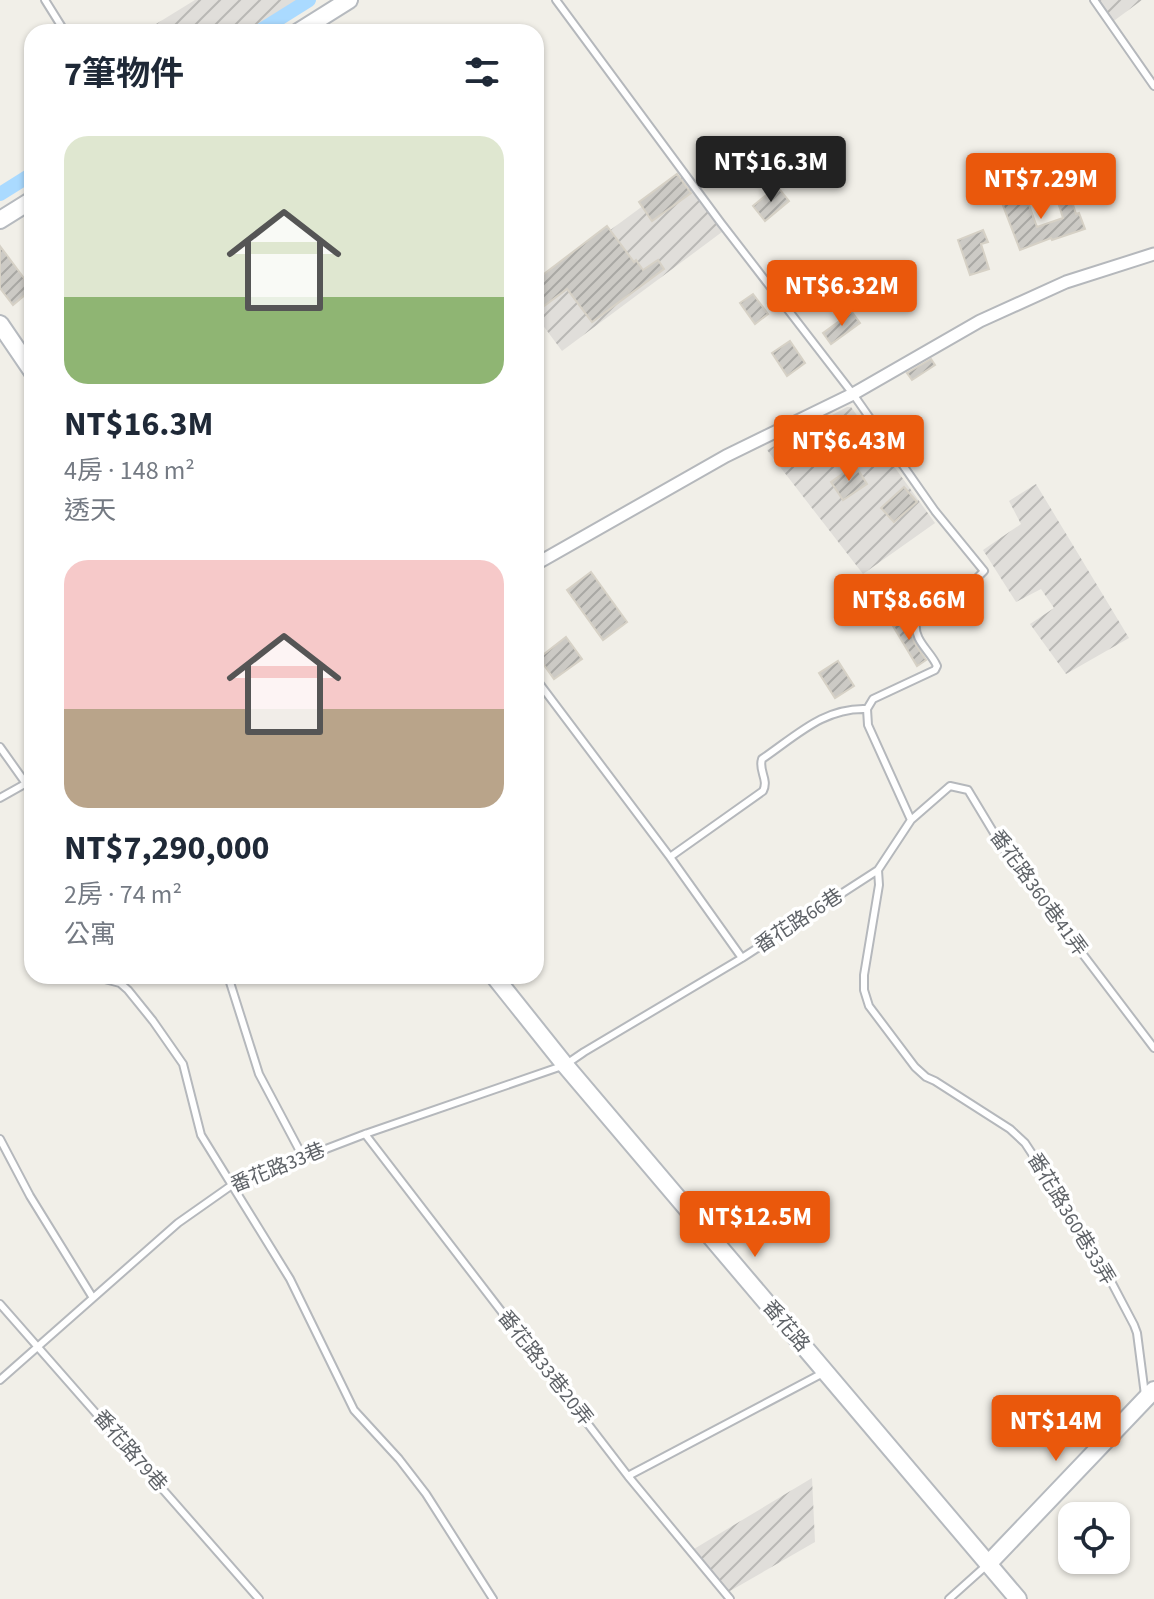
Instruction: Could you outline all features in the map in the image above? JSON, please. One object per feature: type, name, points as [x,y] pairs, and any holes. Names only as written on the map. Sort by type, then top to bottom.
[{"type":"main road","points":[[311,24],[349,0]]},
{"type":"main road","points":[[0,220],[24,205]]},
{"type":"main road","points":[[0,324],[24,359]]},
{"type":"main road","name":"番花路","points":[[500,984],[565,1065],[1018,1599]]},
{"type":"main road","points":[[988,1564],[1150,1394]]},
{"type":"street","points":[[544,559],[726,456],[853,394],[980,321],[1066,282],[1154,254]]},
{"type":"lane","points":[[45,0],[60,24]]},
{"type":"lane","points":[[556,0],[721,223],[853,394],[935,511],[984,571],[964,591],[916,621],[914,631],[934,660],[935,670],[873,699],[867,709],[868,725],[911,820]]},
{"type":"lane","points":[[1094,0],[1154,86]]},
{"type":"lane","points":[[544,690],[742,958]]},
{"type":"lane","points":[[670,857],[763,791],[766,781],[760,768],[762,759],[822,717],[851,708],[867,709]]},
{"type":"lane","points":[[0,747],[24,776]]},
{"type":"lane","points":[[0,798],[24,785]]},
{"type":"lane","name":"番花路360巷41弄","points":[[911,820],[950,786],[968,790],[1006,853],[1154,1048]]},
{"type":"lane","name":"番花路66巷","points":[[565,1065],[742,958],[878,870],[911,820]]},
{"type":"lane","name":"番花路360巷33弄","points":[[878,870],[879,885],[864,975],[869,1006],[926,1077],[1010,1129],[1025,1143],[1065,1204],[1085,1246],[1104,1268],[1134,1325],[1150,1394]]},
{"type":"lane","points":[[121,984],[153,1021],[183,1064],[201,1135],[290,1279],[354,1410],[426,1494],[493,1599]]},
{"type":"lane","points":[[231,984],[259,1074],[303,1157]]},
{"type":"lane","name":"番花路33巷","points":[[0,1380],[178,1223],[232,1185],[365,1134],[565,1065]]},
{"type":"lane","name":"番花路33巷20弄","points":[[365,1134],[628,1476],[730,1599]]},
{"type":"lane","points":[[0,1139],[30,1196],[93,1298]]},
{"type":"lane","name":"番花路79巷","points":[[0,1304],[259,1599]]},
{"type":"lane","points":[[628,1476],[825,1372]]},
{"type":"lane","points":[[949,1599],[988,1564]]},
{"type":"shaded area","points":[[195,0],[314,0],[274,24],[156,24]]},
{"type":"shaded area","points":[[1093,0],[1142,0],[1111,23]]},
{"type":"shaded area","points":[[682,177],[722,232],[562,351],[544,327],[544,279]]},
{"type":"shaded area","points":[[851,407],[935,523],[863,574],[767,450]]},
{"type":"shaded area","points":[[1036,484],[1129,638],[1066,674],[1030,624],[1054,608],[1041,589],[1016,602],[983,550],[1021,524],[1009,501]]},
{"type":"shaded area","points":[[812,1478],[815,1542],[723,1595],[689,1552]]},
{"type":"building","points":[[677,174],[691,193],[652,221],[639,202]]},
{"type":"building","points":[[777,186],[789,201],[765,221],[753,206]]},
{"type":"building","points":[[1068,189],[1076,214],[1079,213],[1085,229],[1020,250],[1002,203],[1025,194],[1037,227],[1063,218],[1055,193]]},
{"type":"building","points":[[607,226],[643,270],[658,260],[664,269],[592,322],[567,289],[544,306],[544,274]]},
{"type":"building","points":[[983,230],[988,242],[981,244],[989,269],[970,275],[958,240]]},
{"type":"building","points":[[0,246],[24,278],[24,296],[13,305],[0,288]]},
{"type":"building","points":[[753,294],[768,314],[755,324],[740,303]]},
{"type":"building","points":[[852,312],[860,323],[831,344],[823,333]]},
{"type":"building","points":[[790,341],[805,363],[787,376],[772,353]]},
{"type":"building","points":[[931,359],[935,365],[912,380],[907,373]]},
{"type":"building","points":[[855,465],[867,484],[843,500],[831,482]]},
{"type":"building","points":[[904,487],[917,502],[894,522],[881,508]]},
{"type":"building","points":[[591,572],[627,622],[603,640],[567,590]]},
{"type":"building","points":[[905,619],[914,642],[926,660],[917,666],[893,626]]},
{"type":"building","points":[[566,637],[582,659],[554,679],[544,665],[544,654]]},
{"type":"building","points":[[838,661],[854,686],[835,698],[819,673]]},
{"type":"waterway","points":[[271,24],[309,0]]},
{"type":"waterway","points":[[0,194],[24,179]]}]
